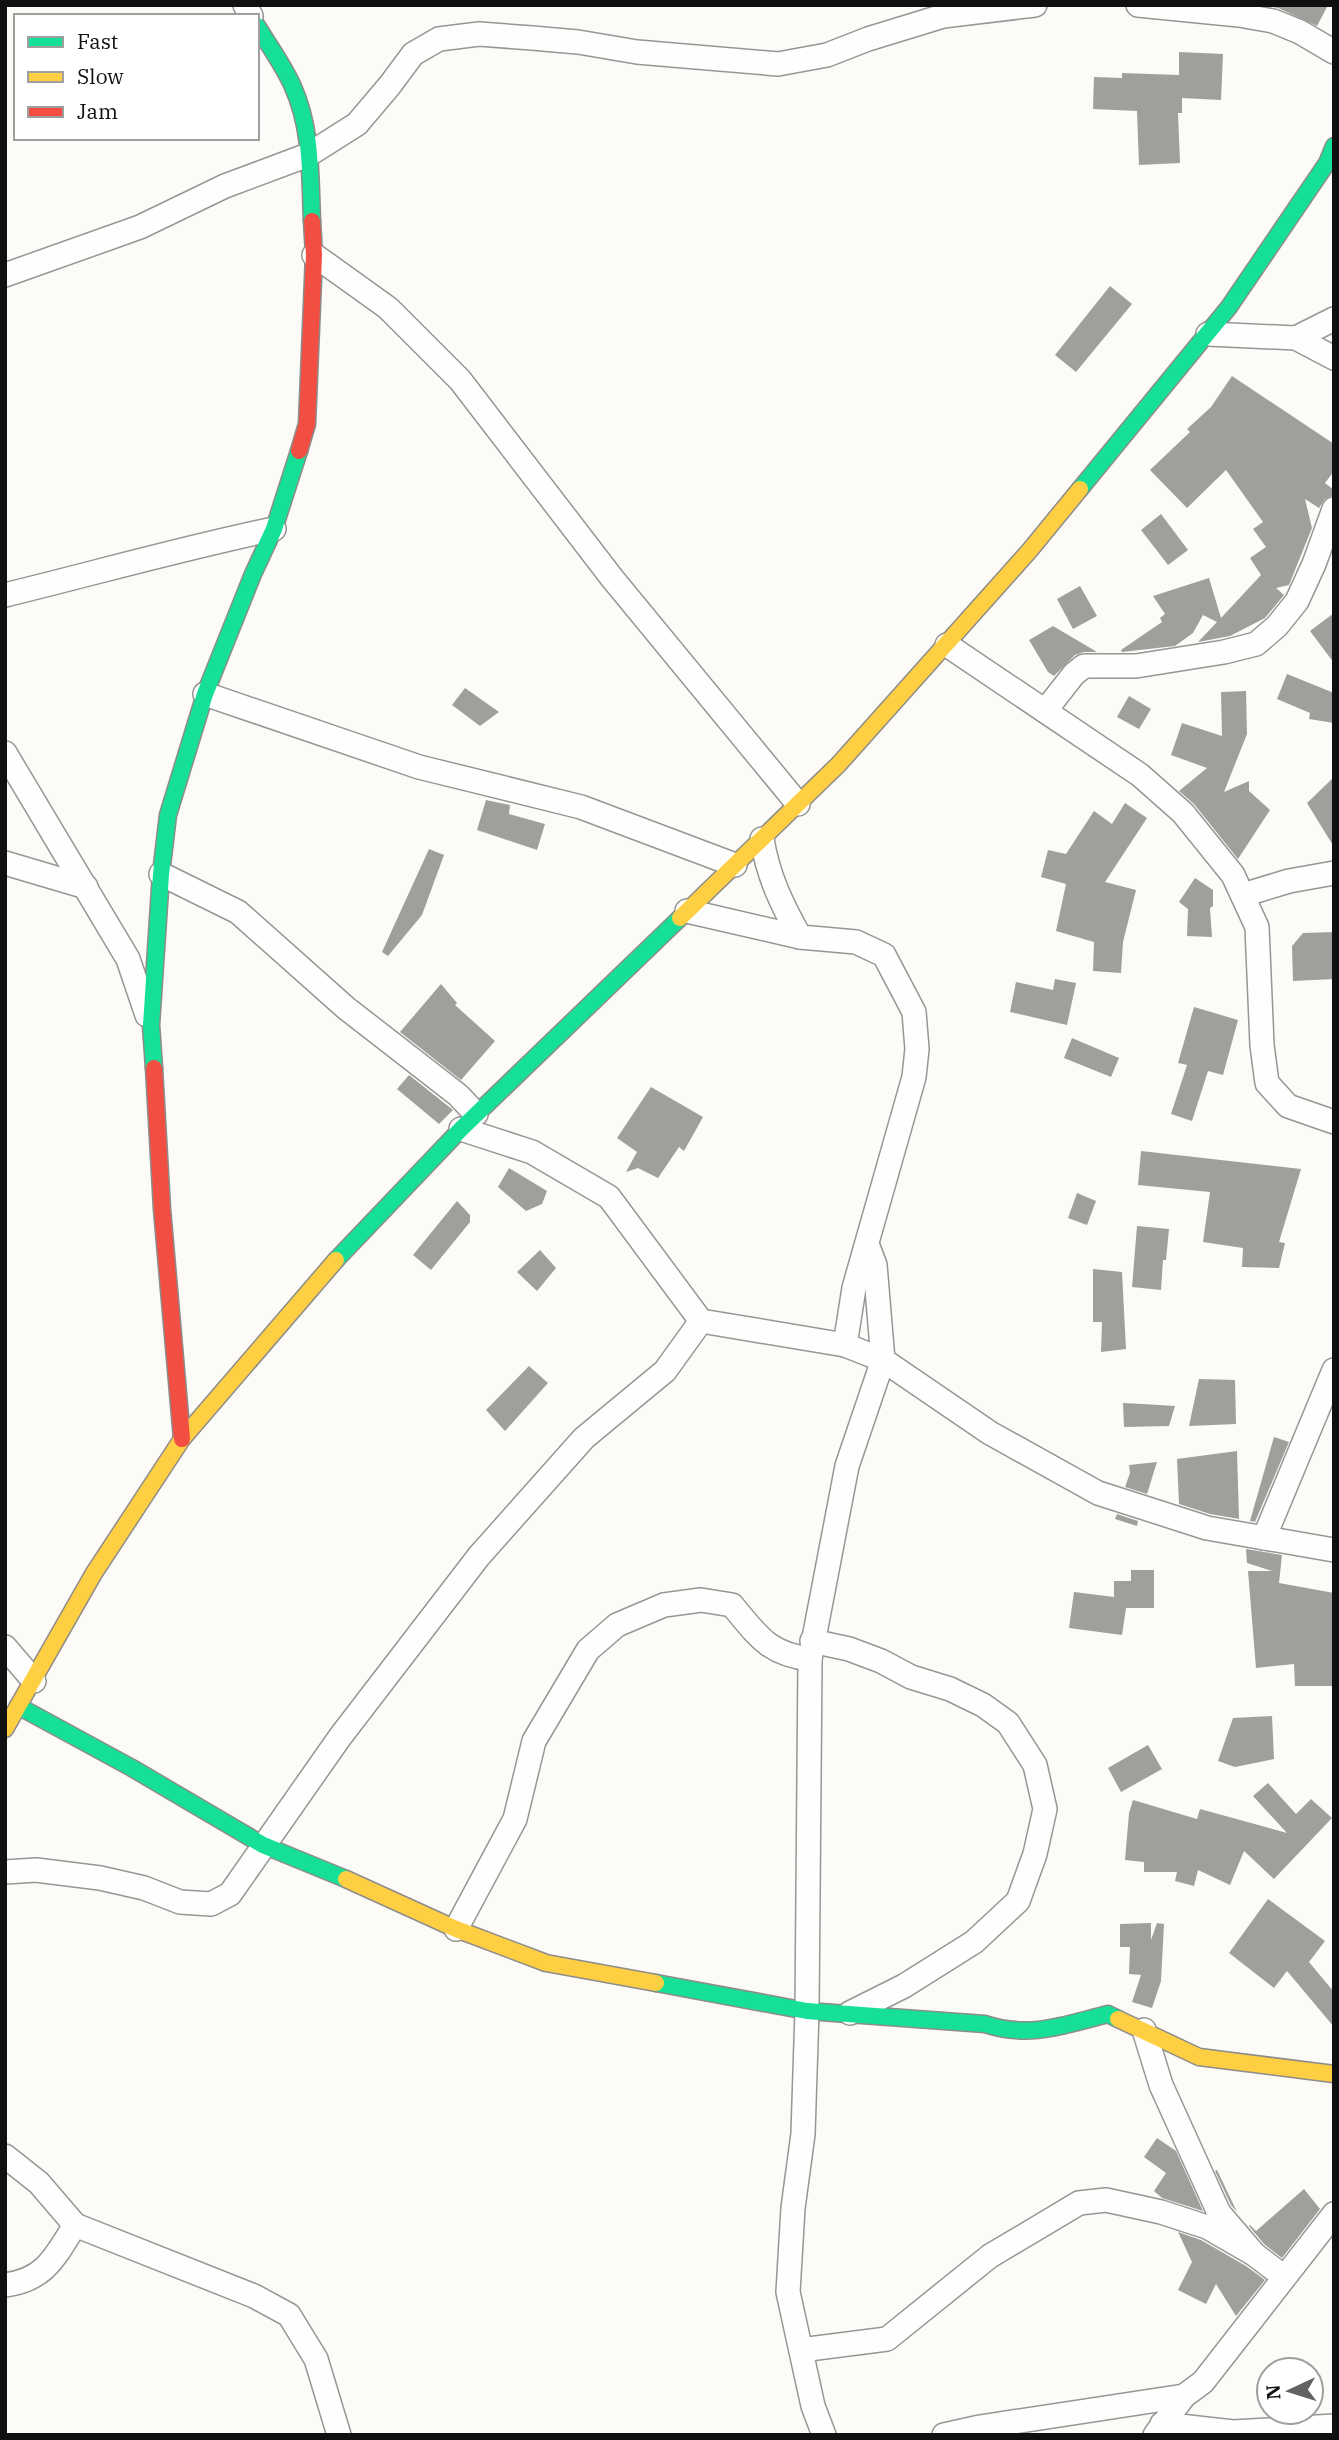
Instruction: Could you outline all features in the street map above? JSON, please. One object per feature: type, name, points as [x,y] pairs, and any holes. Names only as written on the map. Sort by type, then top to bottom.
[{"type":"street","points":[[5,275],[139,227],[225,186],[308,155],[357,124],[413,54],[439,38],[479,34],[532,38],[578,42],[637,52],[778,64],[827,55],[868,39],[943,16],[1035,5]]},
{"type":"street","points":[[1138,5],[1273,21],[1300,32],[1334,52]]},
{"type":"street","points":[[182,1439],[162,1209],[151,1025],[161,874],[168,815],[205,694],[274,529],[307,424],[314,255],[304,118],[293,86],[259,29]]},
{"type":"street","points":[[5,1729],[94,1573],[182,1439],[319,1278],[469,1122],[838,765],[947,645],[1030,550],[1229,307],[1327,163],[1334,146]]},
{"type":"street","points":[[314,255],[388,308],[460,380],[611,578],[798,804]]},
{"type":"street","points":[[1296,338],[1334,319]]},
{"type":"street","points":[[1208,334],[1296,338],[1334,358]]},
{"type":"street","points":[[1045,711],[1074,674],[1084,666],[1136,666],[1256,644],[1277,626],[1297,601],[1334,509]]},
{"type":"street","points":[[5,595],[110,570],[177,550],[274,529]]},
{"type":"street","points":[[947,645],[1140,775],[1183,813],[1233,875],[1257,927],[1262,1045],[1267,1083],[1288,1106],[1334,1122]]},
{"type":"street","points":[[205,694],[419,767],[580,807],[735,865]]},
{"type":"street","points":[[5,753],[128,959],[151,1025]]},
{"type":"street","points":[[762,839],[767,867],[779,900],[800,937]]},
{"type":"street","points":[[5,863],[86,887]]},
{"type":"street","points":[[1243,895],[1289,881],[1334,873]]},
{"type":"street","points":[[161,874],[238,912],[325,991],[458,1095],[469,1122],[532,1152],[609,1197],[701,1321],[845,1345],[883,1360],[989,1433],[1098,1493],[1207,1528],[1334,1550]]},
{"type":"street","points":[[687,911],[800,937],[856,942],[884,956],[914,1013],[917,1049],[914,1077],[854,1288],[845,1345]]},
{"type":"street","points":[[824,2435],[813,2406],[788,2292],[793,2208],[803,2134],[811,1650],[847,1466],[883,1360],[875,1265],[867,1244]]},
{"type":"street","points":[[5,1872],[36,1870],[100,1878],[144,1888],[180,1902],[211,1904],[230,1894],[340,1737],[479,1556],[584,1438],[665,1371],[701,1321]]},
{"type":"street","points":[[1264,1538],[1334,1370]]},
{"type":"street","points":[[456,1929],[515,1819],[534,1741],[588,1650],[617,1625],[664,1605],[701,1600],[732,1605],[767,1645],[788,1656],[811,1650],[849,1649],[983,1705],[1008,1723],[1035,1765],[1045,1809],[1035,1854],[1018,1901],[974,1942],[904,1986],[849,2014]]},
{"type":"street","points":[[5,1647],[34,1681]]},
{"type":"street","points":[[18,1706],[132,1768],[263,1845],[371,1889],[456,1929],[546,1963],[807,2011],[985,2024],[1003,2030],[1034,2032],[1108,2014],[1199,2057],[1334,2074]]},
{"type":"street","points":[[1144,2030],[1161,2085],[1219,2213],[1254,2254]]},
{"type":"street","points":[[5,2156],[39,2182],[75,2225],[254,2296],[289,2315],[316,2359],[339,2435]]},
{"type":"street","points":[[801,2350],[887,2339],[990,2256],[1079,2203],[1106,2200],[1161,2212],[1207,2227],[1254,2254],[1284,2277]]},
{"type":"street","points":[[1159,2430],[1184,2396],[1203,2382],[1334,2214]]},
{"type":"street","points":[[5,2286],[36,2278],[54,2259],[75,2225]]},
{"type":"street","points":[[944,2435],[980,2427],[1184,2396]]},
{"type":"street","points":[[1159,2430],[1233,2432],[1334,2426]]},
{"type":"building","points":[[1264,5],[1328,5],[1317,26],[1278,8]]},
{"type":"building","points":[[1179,52],[1223,54],[1221,100],[1182,98],[1182,113],[1178,113],[1180,163],[1139,165],[1137,111],[1093,109],[1094,77],[1122,78],[1122,73],[1179,75]]},
{"type":"building","points":[[1110,286],[1132,304],[1076,372],[1055,355]]},
{"type":"building","points":[[1232,376],[1334,444],[1334,471],[1325,483],[1334,490],[1334,495],[1325,499],[1319,508],[1305,499],[1312,528],[1289,585],[1276,588],[1284,595],[1265,618],[1230,636],[1198,642],[1217,622],[1203,615],[1193,633],[1175,646],[1122,652],[1121,650],[1162,622],[1160,618],[1165,614],[1153,596],[1209,578],[1221,618],[1261,575],[1250,558],[1266,547],[1253,529],[1263,522],[1226,470],[1187,508],[1150,470],[1190,432],[1187,429],[1211,407]]},
{"type":"building","points":[[1161,514],[1188,550],[1168,565],[1141,530]]},
{"type":"building","points":[[1080,586],[1097,616],[1073,629],[1057,599]]},
{"type":"building","points":[[1334,613],[1334,663],[1310,631]]},
{"type":"building","points":[[1053,626],[1097,652],[1075,655],[1054,676],[1048,672],[1029,640]]},
{"type":"building","points":[[1287,674],[1334,693],[1334,723],[1309,719],[1310,713],[1277,699]]},
{"type":"building","points":[[465,688],[499,712],[480,726],[452,705]]},
{"type":"building","points":[[1246,691],[1247,734],[1224,792],[1249,781],[1249,791],[1270,810],[1238,859],[1194,804],[1179,791],[1207,768],[1171,755],[1182,723],[1222,736],[1221,692]]},
{"type":"building","points":[[1129,696],[1151,709],[1139,729],[1117,717]]},
{"type":"building","points":[[1334,777],[1334,847],[1307,803]]},
{"type":"building","points":[[486,800],[510,805],[509,814],[545,824],[537,850],[477,830]]},
{"type":"building","points":[[1125,803],[1147,818],[1105,882],[1136,890],[1123,942],[1121,973],[1093,971],[1094,942],[1056,931],[1066,884],[1041,877],[1048,850],[1066,854],[1094,811],[1112,824]]},
{"type":"building","points":[[429,849],[444,855],[422,915],[388,956],[382,952]]},
{"type":"building","points":[[1195,878],[1213,890],[1213,906],[1210,908],[1212,937],[1187,936],[1188,909],[1179,902]]},
{"type":"building","points":[[1334,932],[1334,979],[1293,981],[1292,946],[1303,933]]},
{"type":"building","points":[[1055,979],[1076,983],[1067,1025],[1010,1012],[1016,982],[1053,990]]},
{"type":"building","points":[[441,984],[457,1003],[455,1005],[495,1041],[461,1080],[400,1032]]},
{"type":"building","points":[[1194,1007],[1238,1020],[1223,1075],[1208,1071],[1192,1121],[1171,1114],[1187,1065],[1178,1063]]},
{"type":"building","points":[[1072,1038],[1119,1058],[1111,1077],[1064,1058]]},
{"type":"building","points":[[409,1075],[453,1110],[439,1124],[397,1089]]},
{"type":"building","points":[[651,1087],[703,1117],[684,1151],[679,1147],[658,1178],[638,1168],[626,1172],[637,1152],[617,1138]]},
{"type":"building","points":[[1141,1151],[1301,1169],[1279,1242],[1285,1243],[1279,1268],[1242,1267],[1243,1248],[1203,1242],[1210,1192],[1138,1185]]},
{"type":"building","points":[[509,1168],[547,1191],[542,1204],[526,1211],[498,1187]]},
{"type":"building","points":[[1077,1193],[1096,1201],[1087,1225],[1068,1218]]},
{"type":"building","points":[[457,1201],[470,1215],[470,1222],[431,1270],[413,1255]]},
{"type":"building","points":[[1137,1226],[1169,1229],[1161,1290],[1132,1287]]},
{"type":"building","points":[[540,1250],[556,1268],[537,1291],[517,1272]]},
{"type":"building","points":[[1093,1269],[1122,1272],[1126,1349],[1101,1352],[1102,1322],[1093,1322]]},
{"type":"building","points":[[529,1366],[548,1383],[505,1431],[486,1410]]},
{"type":"building","points":[[1199,1379],[1235,1380],[1236,1424],[1189,1426]]},
{"type":"building","points":[[1123,1403],[1175,1406],[1169,1426],[1124,1427]]},
{"type":"building","points":[[1274,1437],[1289,1442],[1255,1522],[1250,1521]]},
{"type":"building","points":[[1237,1451],[1239,1519],[1210,1514],[1179,1504],[1177,1459]]},
{"type":"building","points":[[1157,1462],[1147,1494],[1125,1487],[1130,1473],[1129,1465]]},
{"type":"building","points":[[1117,1514],[1138,1521],[1137,1526],[1115,1519]]},
{"type":"building","points":[[1246,1549],[1282,1555],[1279,1583],[1334,1593],[1334,1686],[1295,1686],[1294,1664],[1256,1668],[1248,1571],[1272,1571],[1247,1563]]},
{"type":"building","points":[[1131,1570],[1154,1570],[1154,1608],[1126,1608],[1122,1635],[1069,1628],[1074,1592],[1114,1597],[1114,1581],[1131,1581]]},
{"type":"building","points":[[1272,1716],[1274,1759],[1235,1767],[1218,1761],[1233,1718]]},
{"type":"building","points":[[1148,1745],[1162,1769],[1121,1792],[1108,1768]]},
{"type":"building","points":[[1268,1783],[1296,1814],[1311,1799],[1332,1818],[1274,1879],[1244,1851],[1230,1885],[1198,1870],[1194,1886],[1175,1881],[1177,1872],[1144,1872],[1144,1862],[1125,1860],[1129,1813],[1133,1800],[1197,1819],[1200,1809],[1287,1833],[1253,1796]]},
{"type":"building","points":[[1268,1899],[1325,1941],[1309,1962],[1334,1992],[1334,2027],[1287,1971],[1274,1988],[1229,1953]]},
{"type":"building","points":[[1151,1923],[1151,1940],[1157,1923],[1164,1924],[1161,1981],[1152,2008],[1132,2002],[1141,1975],[1129,1974],[1130,1947],[1120,1947],[1120,1924]]},
{"type":"building","points":[[1157,2138],[1176,2151],[1203,2211],[1162,2198],[1154,2191],[1166,2173],[1144,2157]]},
{"type":"building","points":[[1217,2170],[1237,2212],[1231,2205],[1215,2171]]},
{"type":"building","points":[[1304,2189],[1320,2209],[1282,2258],[1264,2244],[1249,2226],[1256,2231]]},
{"type":"building","points":[[1178,2232],[1201,2240],[1265,2280],[1236,2316],[1216,2284],[1206,2304],[1178,2290],[1192,2262]]},
{"type":"traffic: fast","points":[[259,29],[285,71],[304,119],[309,153],[312,221]]},
{"type":"traffic: fast","points":[[1080,489],[1229,307],[1327,163],[1334,146]]},
{"type":"traffic: fast","points":[[154,1068],[151,1025],[161,874],[168,815],[205,694],[274,529],[299,451]]},
{"type":"traffic: fast","points":[[336,1260],[461,1129],[680,918]]},
{"type":"traffic: fast","points":[[18,1706],[132,1768],[263,1845],[346,1879]]},
{"type":"traffic: fast","points":[[656,1983],[807,2011],[985,2024],[1017,2030],[1047,2029],[1108,2014],[1118,2019]]},
{"type":"traffic: slow","points":[[680,918],[838,765],[1030,550],[1080,489]]},
{"type":"traffic: slow","points":[[5,1729],[94,1573],[182,1439],[336,1260]]},
{"type":"traffic: slow","points":[[346,1879],[456,1929],[546,1963],[656,1983]]},
{"type":"traffic: slow","points":[[1118,2019],[1199,2057],[1334,2074]]},
{"type":"traffic: jam","points":[[299,451],[307,424],[314,255],[312,221]]},
{"type":"traffic: jam","points":[[154,1068],[162,1209],[182,1439]]}]
